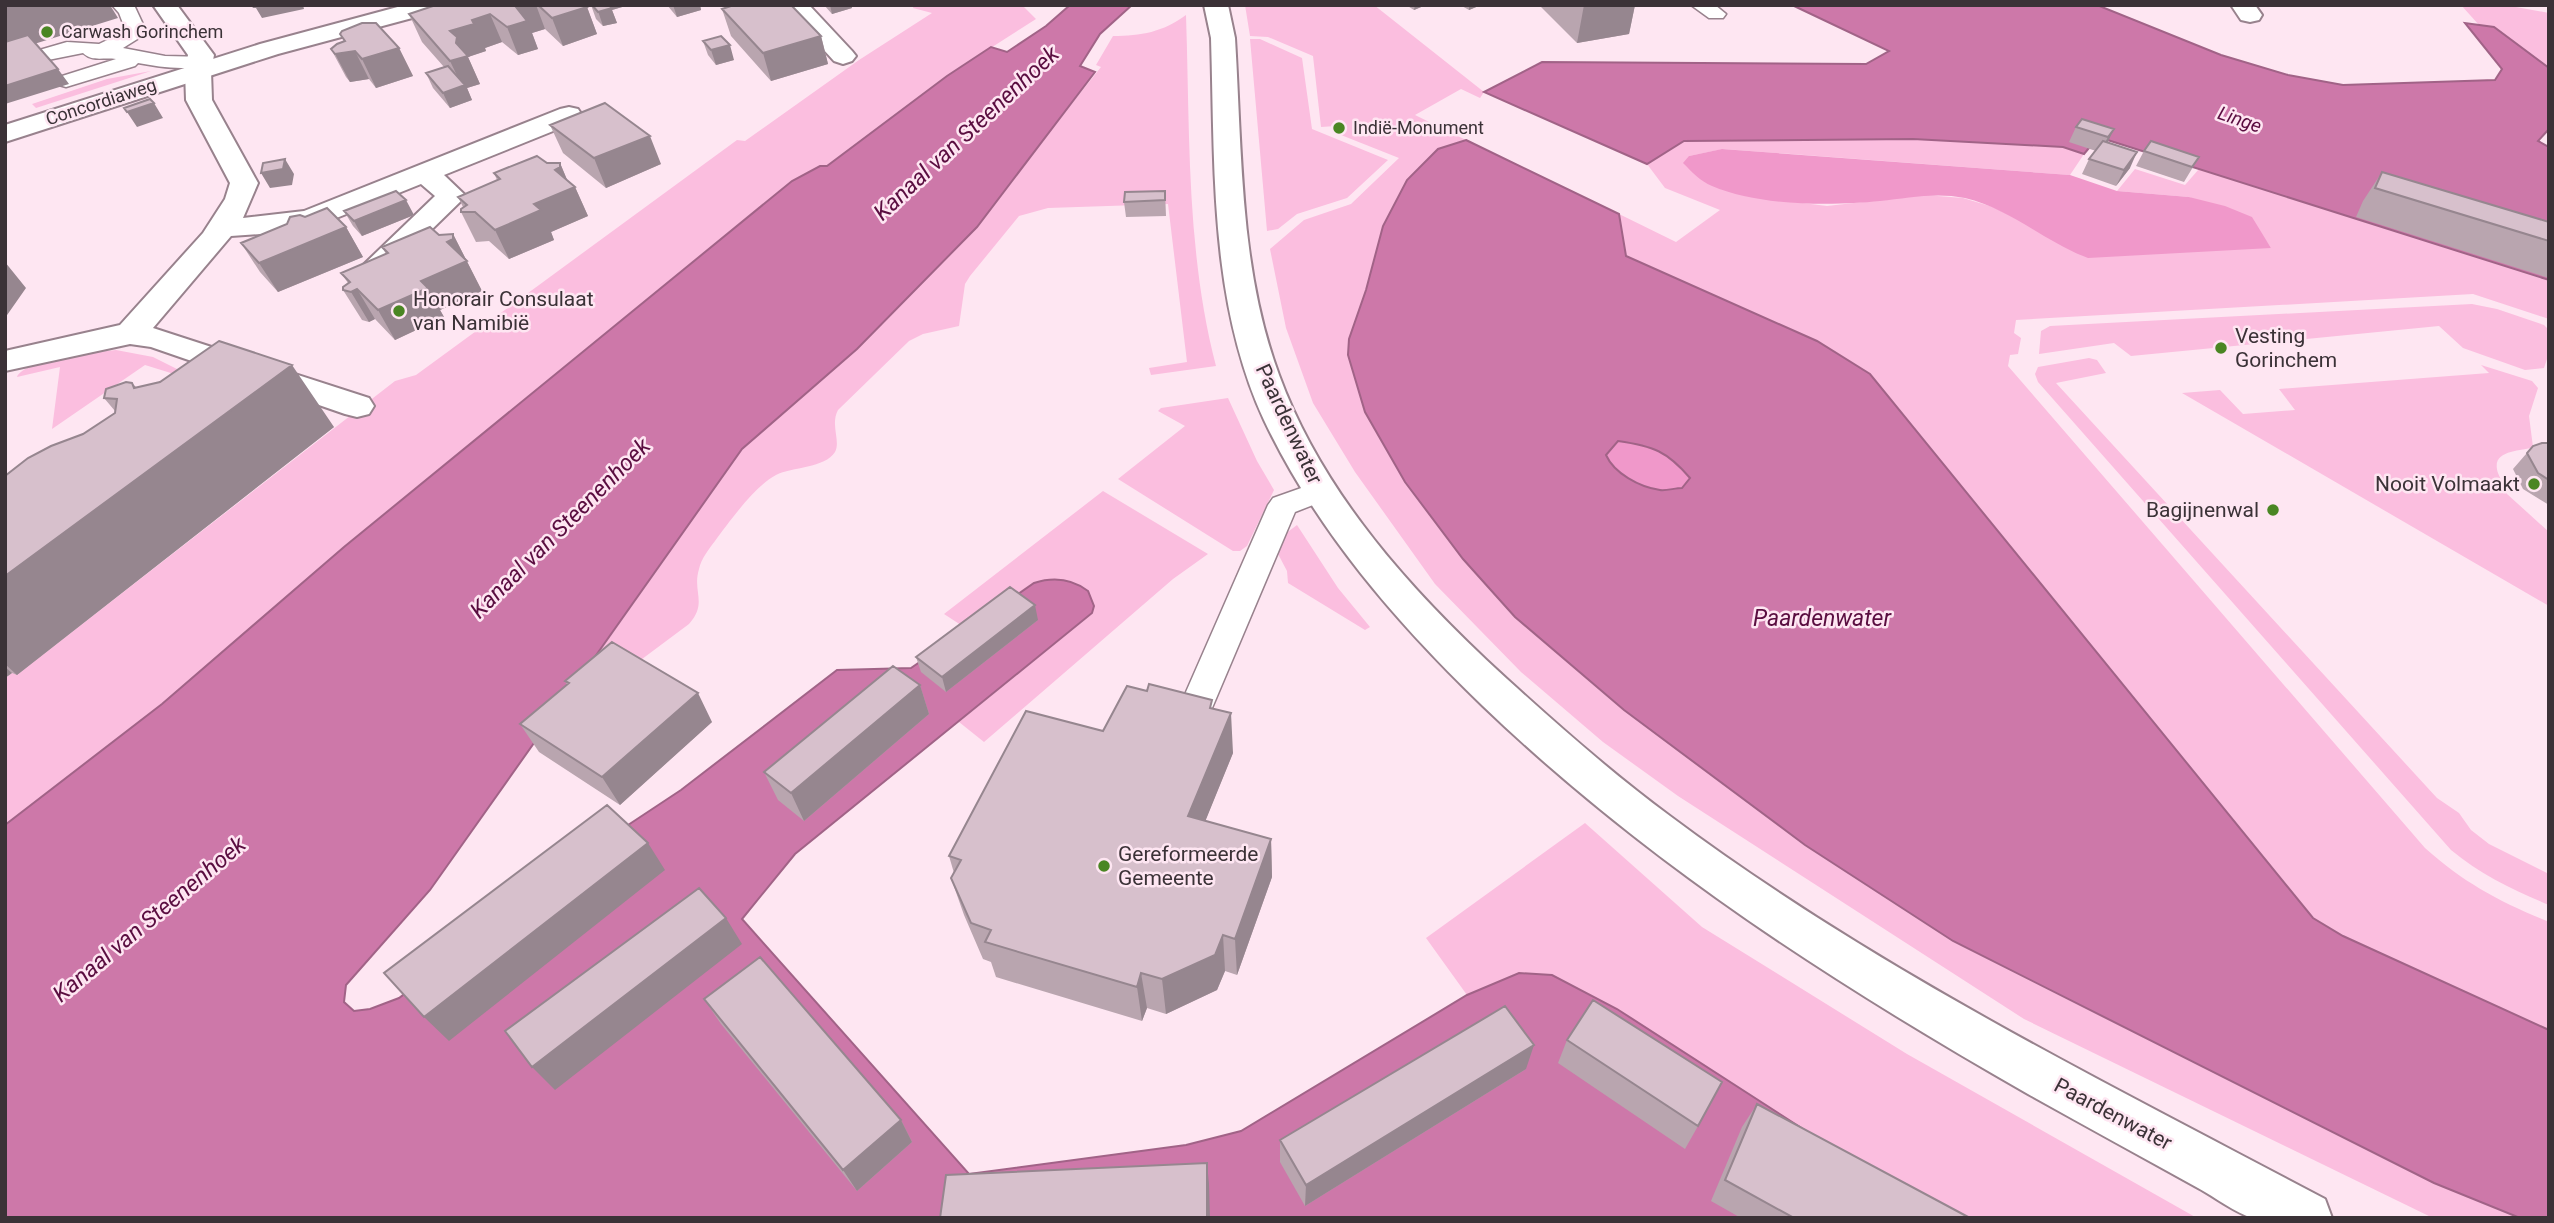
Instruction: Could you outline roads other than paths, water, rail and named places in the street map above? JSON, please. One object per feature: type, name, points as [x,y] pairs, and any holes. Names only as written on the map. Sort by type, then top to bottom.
[{"type":"street","points":[[130,334],[222,228],[240,200],[244,183],[199,100],[198,72],[201,55],[165,5]]},
{"type":"street","name":"Concordiaweg","points":[[5,134],[198,72],[320,45],[364,26],[434,5]]},
{"type":"street","points":[[795,5],[843,55]]},
{"type":"street","name":"Paardenwater","points":[[1216,5],[1223,38],[1235,250],[1245,314],[1263,377],[1297,451],[1321,491],[1365,555],[1436,636],[1508,708],[1696,862],[1803,935],[1913,1004],[2306,1218]]},
{"type":"street","name":"Concordiaweg","points":[[5,150],[198,72]]},
{"type":"street","points":[[222,228],[291,223],[314,217],[569,115]]},
{"type":"street","points":[[354,289],[452,196],[425,173]]},
{"type":"street","points":[[5,361],[91,340],[130,334],[156,338],[356,406]]},
{"type":"street","points":[[182,382],[216,359]]},
{"type":"lane","points":[[122,5],[128,10],[137,33],[54,68],[140,58]]},
{"type":"lane","points":[[97,50],[107,33],[105,29]]},
{"type":"lane","points":[[97,50],[171,62],[198,72]]},
{"type":"lane","points":[[1189,724],[1283,505],[1321,491]]},
{"type":"water","name":"Kanaal van Steenenhoek","points":[[1070,5],[1132,5],[1100,34],[1080,66],[1095,72],[977,227],[857,349],[742,449],[430,890],[346,985],[344,1002],[354,1011],[370,1009],[399,998],[616,833],[681,790],[837,670],[911,668],[1034,583],[1062,580],[1088,591],[1094,606],[1092,613],[795,854],[742,919],[969,1174],[1186,1145],[1241,1131],[1467,995],[1519,973],[1552,975],[1617,1009],[1941,1218],[5,1218],[5,825],[162,704],[344,547],[792,181],[820,166],[827,166],[947,76],[991,47],[1007,52],[1046,26]]},
{"type":"water","name":"Linge","points":[[1792,5],[2097,5],[2221,55],[2288,75],[2343,85],[2495,80],[2502,69],[2465,23],[2494,27],[2549,68],[2549,129],[2538,141],[2549,147],[2549,280],[2098,137],[2084,154],[2063,147],[1913,139],[1684,141],[1647,164],[1484,92],[1542,62],[1866,64],[1889,51]]},
{"type":"water","name":"Paardenwater","points":[[1466,140],[1619,214],[1626,256],[1817,341],[1870,374],[2313,918],[2343,936],[2549,1030],[2549,1218],[2520,1218],[2434,1183],[1953,941],[1805,845],[1624,710],[1515,617],[1463,559],[1405,482],[1365,412],[1348,355],[1349,339],[1366,290],[1383,226],[1407,180],[1438,149]],"holes":[[[1618,441],[1658,451],[1690,478],[1682,488],[1662,490],[1644,486],[1628,478],[1615,468],[1606,455]]]},
{"type":"place","name":"Carwash Gorinchem","points":[[47,32]]},
{"type":"place","name":"Indië-Monument","points":[[1339,128]]},
{"type":"place","name":"Honorair Consulaat van Namibië","points":[[399,311]]},
{"type":"place","name":"Vesting Gorinchem","points":[[2221,348]]},
{"type":"place","name":"Nooit Volmaakt","points":[[2534,484]]},
{"type":"place","name":"Bagijnenwal","points":[[2273,510]]},
{"type":"place","name":"Gereformeerde Gemeente","points":[[1104,866]]}]
